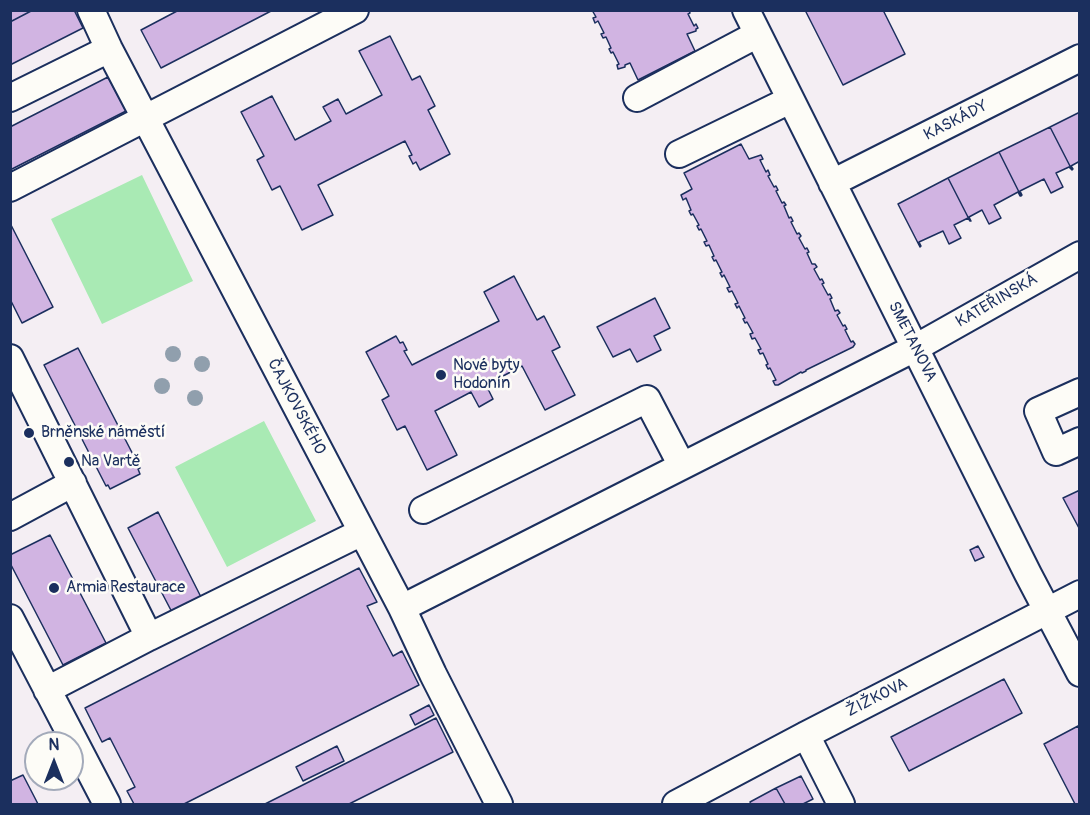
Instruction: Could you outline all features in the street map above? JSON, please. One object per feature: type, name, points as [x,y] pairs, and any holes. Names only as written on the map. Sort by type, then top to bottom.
[{"type":"street","name":"ČAJKOVSKÉHO","points":[[91,10],[109,49],[402,608],[499,804]]},
{"type":"street","points":[[10,188],[355,10]]},
{"type":"street","name":"SMETANOVA","points":[[746,10],[1022,563],[1080,673]]},
{"type":"street","points":[[637,98],[758,34]]},
{"type":"street","points":[[10,98],[109,49]]},
{"type":"street","name":"KASKÁDY","points":[[832,183],[1080,58]]},
{"type":"street","points":[[679,154],[790,100]]},
{"type":"street","name":"KATEŘINSKÁ","points":[[402,608],[915,348],[1080,255]]},
{"type":"street","points":[[14,372],[73,483],[149,637]]},
{"type":"street","points":[[1080,392],[1038,411],[1056,452],[1080,441]]},
{"type":"street","points":[[423,510],[647,399],[682,466]]},
{"type":"street","points":[[10,517],[73,483]]},
{"type":"street","points":[[47,690],[362,532]]},
{"type":"street","name":"ŽIŽKOVA","points":[[676,804],[1080,594]]},
{"type":"street","points":[[10,618],[107,804]]},
{"type":"street","points":[[806,735],[841,804]]},
{"type":"green space","points":[[142,175],[193,281],[102,324],[51,219]]},
{"type":"green space","points":[[264,421],[316,521],[227,567],[175,467]]},
{"type":"building","points":[[10,10],[33,10],[10,22]]},
{"type":"building","points":[[33,10],[74,10],[83,28],[10,65],[10,22]]},
{"type":"building","points":[[179,10],[273,10],[161,68],[141,30]]},
{"type":"building","points":[[592,10],[689,10],[688,14],[694,26],[696,24],[698,28],[687,34],[695,51],[638,80],[630,63],[618,69],[619,64],[609,49],[611,48],[606,37],[603,38],[601,34],[604,33],[598,21],[595,23],[593,18],[596,17]]},
{"type":"building","points":[[805,10],[883,10],[905,54],[843,85]]},
{"type":"building","points":[[390,36],[412,80],[420,76],[435,106],[428,110],[450,154],[420,170],[416,162],[413,164],[409,156],[412,155],[405,141],[318,185],[333,215],[302,230],[280,186],[272,190],[257,160],[264,156],[241,112],[272,96],[295,140],[331,121],[323,107],[338,99],[346,114],[382,95],[359,51]]},
{"type":"building","points":[[108,77],[126,111],[10,170],[10,127]]},
{"type":"building","points":[[1080,112],[1080,161],[1071,166],[1072,170],[1050,127]]},
{"type":"building","points":[[1050,127],[1072,170],[1069,167],[1056,173],[1063,187],[1051,193],[1044,179],[1020,191],[1021,196],[999,152]]},
{"type":"building","points":[[741,144],[749,159],[761,155],[763,159],[760,160],[766,172],[768,170],[770,175],[768,176],[774,187],[776,186],[782,203],[786,205],[784,206],[789,218],[791,217],[797,234],[801,236],[799,238],[809,252],[807,253],[812,264],[817,267],[814,269],[820,280],[822,279],[828,295],[830,294],[832,298],[830,299],[835,311],[838,310],[840,313],[837,315],[843,326],[845,325],[851,342],[855,344],[778,385],[775,385],[773,381],[776,380],[766,365],[768,364],[763,353],[760,354],[758,350],[761,349],[755,338],[752,339],[750,334],[753,333],[747,322],[745,323],[739,306],[737,308],[735,304],[738,303],[732,291],[729,292],[727,288],[730,287],[724,275],[722,277],[716,260],[714,261],[712,257],[714,256],[709,245],[706,246],[704,242],[707,241],[701,229],[699,230],[693,214],[691,215],[689,211],[691,210],[686,198],[683,200],[681,195],[692,189],[684,173]]},
{"type":"building","points":[[999,152],[1021,196],[1018,192],[994,205],[1001,218],[989,224],[982,210],[969,217],[970,221],[948,178]]},
{"type":"building","points":[[948,178],[970,221],[968,218],[954,225],[961,238],[949,244],[943,231],[919,242],[920,247],[898,204]]},
{"type":"building","points":[[11,225],[53,307],[22,323],[10,299]]},
{"type":"building","name":"Nové byty Hodonín","points":[[514,276],[537,320],[544,316],[560,347],[552,351],[575,395],[545,410],[522,366],[486,385],[493,399],[479,407],[471,392],[435,411],[457,455],[427,470],[405,426],[397,430],[382,400],[389,396],[366,352],[396,336],[400,343],[403,342],[407,350],[404,351],[412,365],[499,321],[484,292]]},
{"type":"building","points":[[655,298],[670,328],[654,336],[661,350],[637,362],[630,349],[613,357],[597,327]]},
{"type":"building","points":[[78,348],[140,468],[138,469],[140,474],[110,489],[108,485],[106,486],[44,365]]},
{"type":"building","points":[[1080,490],[1080,530],[1063,498]]},
{"type":"building","points":[[158,512],[204,603],[175,618],[128,528]]},
{"type":"building","points":[[50,535],[106,643],[63,665],[10,563],[10,555]]},
{"type":"building","points":[[978,546],[984,557],[975,561],[970,550]]},
{"type":"building","points":[[359,568],[377,602],[367,606],[393,656],[402,651],[419,685],[184,804],[134,804],[127,791],[135,787],[110,738],[102,742],[85,708]]},
{"type":"building","points":[[1004,679],[1022,713],[909,771],[891,737]]},
{"type":"building","points":[[429,705],[434,715],[415,725],[410,715]]},
{"type":"building","points":[[436,718],[453,752],[349,804],[265,804]]},
{"type":"building","points":[[1078,726],[1080,729],[1080,804],[1075,804],[1044,744]]},
{"type":"building","points":[[337,746],[344,761],[303,781],[296,767]]},
{"type":"building","points":[[23,775],[24,791],[31,791],[38,804],[10,804],[10,781]]},
{"type":"building","points":[[801,776],[813,799],[803,804],[785,804],[776,788]]},
{"type":"building","points":[[776,788],[785,804],[751,804],[750,802]]},
{"type":"place","name":"Nové byty Hodonín","points":[[441,375]]},
{"type":"place","name":"Brněnské náměstí","points":[[29,433]]},
{"type":"place","name":"Na Vartě","points":[[69,462]]},
{"type":"place","name":"Armia Restaurace","points":[[54,588]]}]
